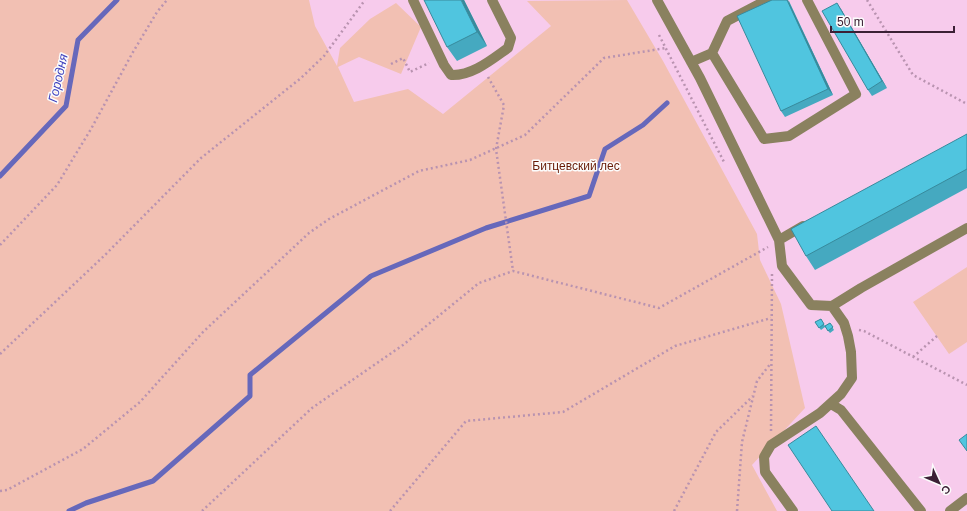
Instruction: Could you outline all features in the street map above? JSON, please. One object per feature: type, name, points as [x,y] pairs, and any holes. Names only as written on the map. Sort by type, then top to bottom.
[{"type":"lane","points":[[413,0],[441,58],[451,75],[461,76],[482,66],[508,48],[510,38],[492,0]]},
{"type":"lane","points":[[657,0],[691,62],[779,240],[782,266],[811,305],[832,306],[967,228]]},
{"type":"lane","points":[[691,62],[712,53],[727,21],[767,0]]},
{"type":"lane","points":[[712,53],[764,139],[789,136],[856,94],[807,0]]},
{"type":"lane","points":[[779,240],[813,221]]},
{"type":"lane","points":[[793,511],[765,472],[764,457],[771,445],[820,414],[831,404],[852,378],[851,352],[846,328],[832,306]]},
{"type":"lane","points":[[831,404],[841,410],[921,511]]},
{"type":"lane","points":[[950,511],[967,498]]},
{"type":"path","points":[[0,245],[57,185],[91,129],[133,52],[157,12],[167,0]]},
{"type":"path","points":[[0,354],[106,255],[201,158],[301,78],[324,56],[365,0]]},
{"type":"path","points":[[868,0],[913,75],[967,104]]},
{"type":"path","points":[[656,28],[727,167]]},
{"type":"path","points":[[0,491],[7,490],[83,449],[140,402],[203,332],[308,233],[318,226],[419,171],[470,160],[525,135],[604,58],[666,48]]},
{"type":"path","points":[[391,64],[403,58],[410,72],[441,58]]},
{"type":"path","points":[[482,66],[504,105],[496,149],[513,270]]},
{"type":"path","points":[[765,240],[769,254]]},
{"type":"path","points":[[202,511],[312,408],[403,345],[479,282],[513,270],[659,308],[779,240]]},
{"type":"path","points":[[771,445],[772,267]]},
{"type":"path","points":[[390,511],[466,421],[563,412],[675,346],[771,318]]},
{"type":"path","points":[[846,328],[864,331],[967,386]]},
{"type":"path","points":[[913,357],[937,336]]},
{"type":"path","points":[[737,511],[742,442],[757,381],[771,363]]},
{"type":"path","points":[[674,511],[716,432],[753,396]]},
{"type":"green space","name":"Битцевский лес","points":[[0,0],[309,0],[315,26],[337,66],[340,48],[370,19],[396,3],[421,27],[401,74],[359,57],[338,67],[354,102],[408,89],[443,114],[551,26],[527,1],[627,0],[663,61],[757,234],[760,260],[781,304],[805,408],[752,465],[777,511],[0,511]]},
{"type":"green space","points":[[967,267],[967,342],[949,354],[913,302]]},
{"type":"building","points":[[424,0],[461,0],[477,32],[447,47]]},
{"type":"building","points":[[772,0],[787,0],[828,89],[781,111],[737,16]]},
{"type":"building","points":[[837,3],[882,81],[868,90],[822,11]]},
{"type":"building","points":[[967,134],[967,169],[806,256],[791,229]]},
{"type":"building","points":[[821,319],[824,324],[819,328],[815,322]]},
{"type":"building","points":[[830,323],[833,327],[828,331],[825,326]]},
{"type":"building","points":[[816,426],[874,511],[832,511],[788,445]]},
{"type":"building","points":[[967,434],[967,451],[959,440]]},
{"type":"waterway","name":"Городня","points":[[0,176],[66,106],[78,40],[117,0]]},
{"type":"waterway","points":[[69,511],[86,503],[153,481],[250,396],[250,375],[371,276],[486,228],[589,196],[605,149],[643,125],[667,103]]}]
